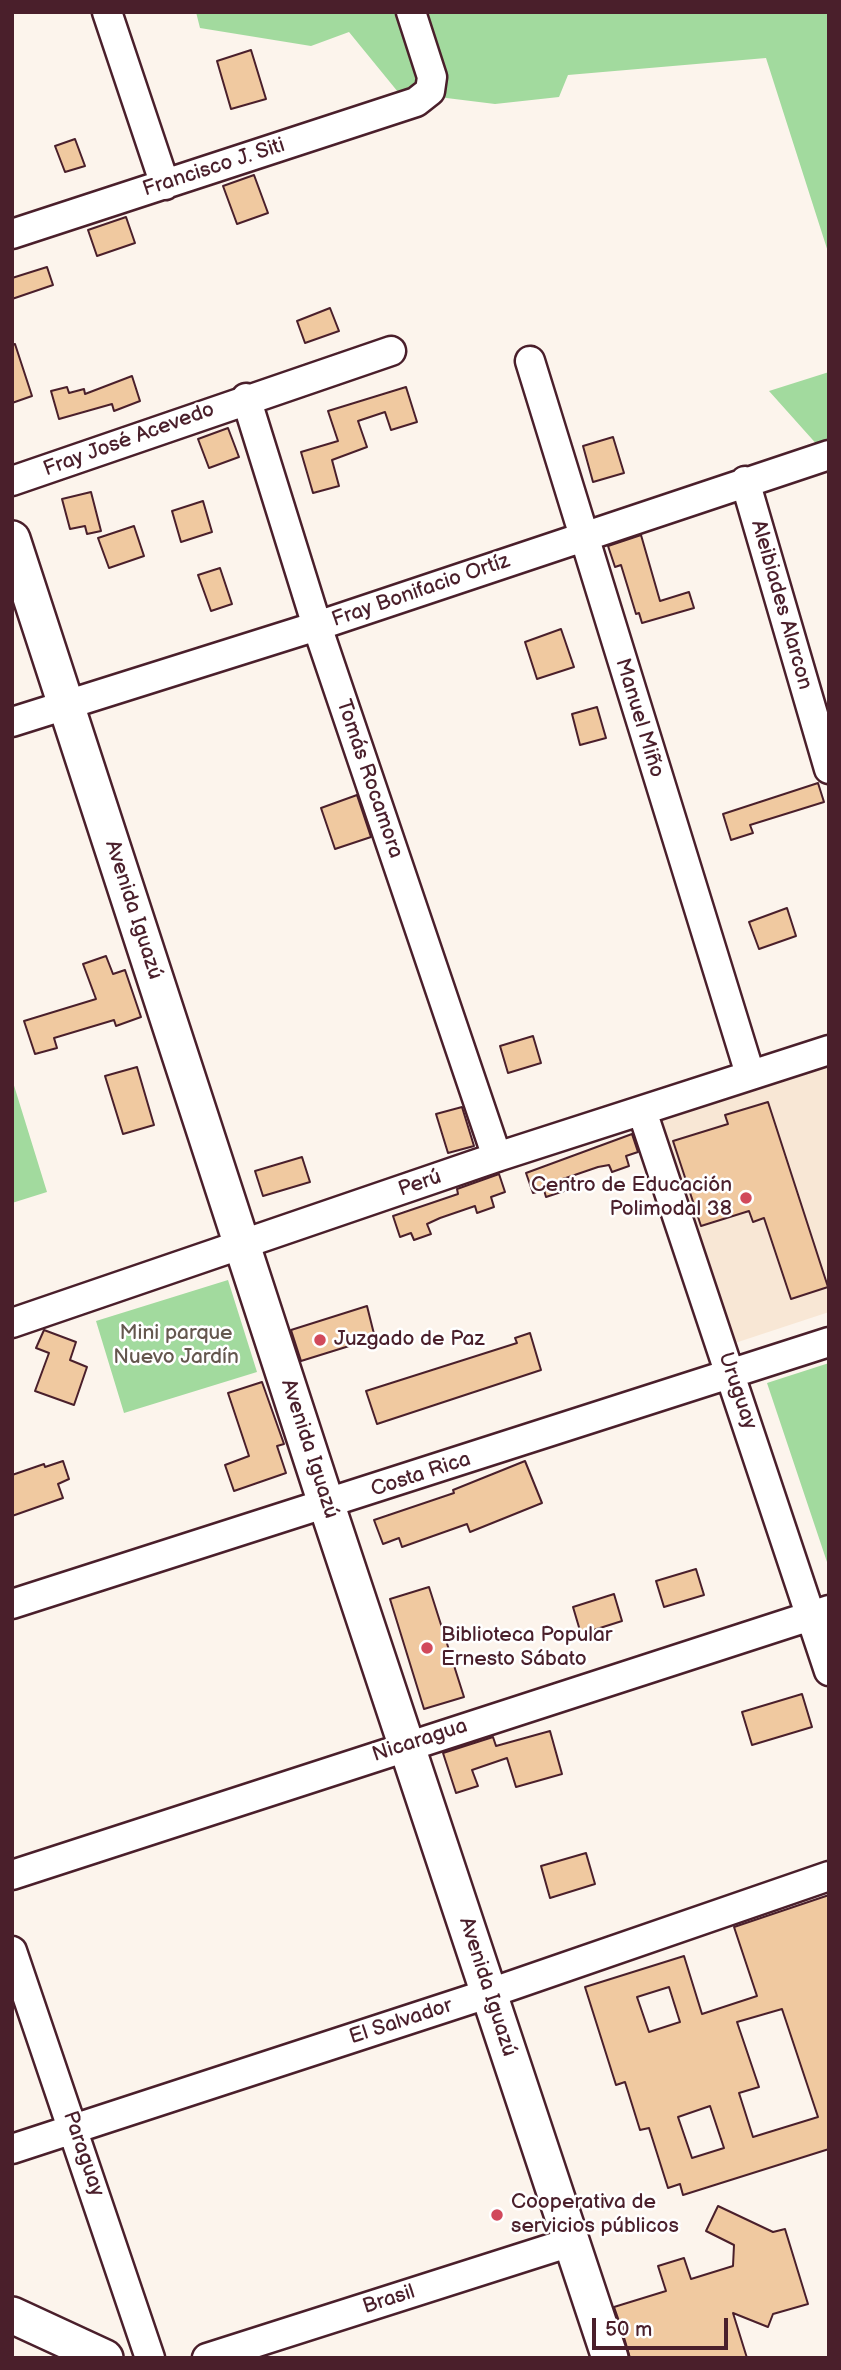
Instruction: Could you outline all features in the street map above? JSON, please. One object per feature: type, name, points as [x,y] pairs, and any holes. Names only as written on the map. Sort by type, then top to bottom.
[{"type":"main road","name":"Avenida Iguazú","points":[[12,539],[327,1506],[610,2358]]},
{"type":"main road","points":[[12,2315],[105,2358]]},
{"type":"street","points":[[107,12],[165,185]]},
{"type":"street","name":"Francisco J. Siti","points":[[12,234],[416,102],[430,91],[432,78],[411,12]]},
{"type":"street","name":"Fray José Acevedo","points":[[12,481],[246,398],[391,351]]},
{"type":"street","name":"Manuel Miño","points":[[530,362],[750,1074]]},
{"type":"street","name":"Tomás Rocamora","points":[[246,398],[317,626],[497,1157]]},
{"type":"street","name":"Fray Bonifacio Ortíz","points":[[12,722],[317,626],[745,481],[829,456]]},
{"type":"street","name":"Aleibiades Alarcon","points":[[745,481],[827,752]]},
{"type":"street","name":"Perú","points":[[12,1323],[497,1157],[829,1050]]},
{"type":"street","name":"Uruguay","points":[[642,1111],[732,1374],[820,1613],[829,1671]]},
{"type":"street","name":"Costa Rica","points":[[12,1604],[327,1506],[829,1342]]},
{"type":"street","name":"Nicaragua","points":[[12,1875],[406,1745],[820,1613]]},
{"type":"street","name":"El Salvador","points":[[12,2149],[490,1993],[829,1876]]},
{"type":"street","name":"Paraguay","points":[[12,1951],[75,2130],[150,2358]]},
{"type":"street","name":"Brasil","points":[[207,2358],[571,2242]]},
{"type":"shaded area","points":[[829,1062],[829,1312],[735,1343],[660,1118]]},
{"type":"green space","points":[[196,12],[829,12],[829,255],[766,58],[568,75],[559,97],[495,104],[398,92],[349,32],[311,46],[200,28]]},
{"type":"green space","points":[[829,372],[829,444],[820,448],[769,391]]},
{"type":"green space","points":[[12,1079],[47,1192],[12,1203]]},
{"type":"green space","name":"Mini parque Nuevo Jardín","points":[[228,1280],[257,1372],[124,1413],[96,1321]]},
{"type":"green space","points":[[829,1363],[829,1568],[767,1383]]},
{"type":"building","points":[[251,50],[266,99],[231,109],[217,61]]},
{"type":"building","points":[[75,139],[85,166],[65,172],[55,146]]},
{"type":"building","points":[[254,175],[268,213],[237,224],[223,186]]},
{"type":"building","points":[[126,217],[135,243],[97,256],[88,230]]},
{"type":"building","points":[[47,267],[53,285],[12,299],[12,278]]},
{"type":"building","points":[[330,308],[339,331],[305,343],[297,321]]},
{"type":"building","points":[[15,344],[32,396],[12,403],[12,345]]},
{"type":"building","points":[[132,376],[140,401],[114,411],[112,404],[59,419],[51,391],[67,387],[69,393],[84,389],[85,394]]},
{"type":"building","points":[[406,387],[417,422],[391,430],[385,412],[358,421],[367,447],[332,460],[339,486],[313,493],[301,452],[338,441],[328,411]]},
{"type":"building","points":[[228,428],[239,457],[209,468],[198,439]]},
{"type":"building","points":[[613,437],[624,473],[593,482],[583,446]]},
{"type":"building","points":[[91,492],[101,531],[87,534],[85,526],[70,529],[62,499]]},
{"type":"building","points":[[203,501],[212,532],[181,542],[172,511]]},
{"type":"building","points":[[134,526],[144,556],[109,568],[98,538]]},
{"type":"building","points":[[641,535],[660,601],[689,592],[694,608],[642,623],[639,613],[636,614],[621,565],[615,567],[608,546]]},
{"type":"building","points":[[220,568],[232,604],[211,611],[198,575]]},
{"type":"building","points":[[561,629],[574,667],[537,679],[525,642]]},
{"type":"building","points":[[597,707],[606,738],[580,745],[572,714]]},
{"type":"building","points":[[818,783],[824,802],[750,825],[753,833],[731,840],[723,814]]},
{"type":"building","points":[[357,795],[371,837],[335,849],[321,808]]},
{"type":"building","points":[[787,908],[796,936],[759,949],[749,922]]},
{"type":"building","points":[[106,956],[113,974],[125,970],[141,1017],[116,1026],[114,1020],[54,1038],[57,1048],[35,1054],[24,1021],[96,999],[83,964]]},
{"type":"building","points":[[533,1036],[541,1063],[508,1073],[500,1046]]},
{"type":"building","points":[[137,1067],[154,1125],[123,1134],[105,1076]]},
{"type":"building","name":"Centro de Educación Polimodal 38","points":[[768,1102],[828,1287],[791,1299],[764,1218],[753,1222],[749,1211],[701,1226],[673,1141],[728,1124],[725,1115]]},
{"type":"building","points":[[462,1107],[474,1146],[448,1153],[436,1114]]},
{"type":"building","points":[[632,1134],[638,1152],[626,1156],[629,1166],[612,1172],[609,1165],[598,1167],[560,1180],[564,1191],[546,1197],[544,1190],[533,1193],[526,1173]]},
{"type":"building","points":[[302,1157],[310,1182],[263,1196],[255,1171]]},
{"type":"building","points":[[499,1174],[505,1192],[491,1197],[494,1207],[477,1213],[475,1206],[440,1218],[427,1224],[431,1234],[414,1240],[411,1233],[400,1237],[393,1216],[458,1194],[457,1189]]},
{"type":"building","points":[[367,1306],[375,1338],[301,1361],[291,1330]]},
{"type":"building","points":[[44,1330],[76,1342],[70,1360],[87,1367],[74,1405],[35,1391],[49,1353],[36,1348]]},
{"type":"building","points":[[530,1333],[541,1370],[377,1424],[366,1391],[517,1343],[515,1338]]},
{"type":"building","points":[[262,1382],[284,1444],[277,1446],[286,1473],[234,1491],[225,1465],[249,1456],[228,1393]]},
{"type":"building","points":[[63,1461],[69,1479],[58,1484],[63,1498],[12,1516],[12,1475],[44,1464],[45,1467]]},
{"type":"building","points":[[525,1461],[542,1503],[470,1532],[467,1524],[402,1547],[399,1538],[383,1544],[374,1520],[454,1493],[453,1490]]},
{"type":"building","points":[[696,1569],[704,1595],[664,1607],[656,1581]]},
{"type":"building","name":"Biblioteca Popular Ernesto Sábato","points":[[429,1587],[464,1697],[424,1709],[390,1599]]},
{"type":"building","points":[[614,1594],[622,1621],[581,1634],[573,1607]]},
{"type":"building","points":[[802,1694],[812,1727],[752,1745],[742,1712]]},
{"type":"building","points":[[550,1731],[562,1774],[516,1787],[507,1758],[472,1770],[478,1786],[456,1793],[443,1753],[493,1737],[496,1746]]},
{"type":"building","points":[[586,1853],[595,1884],[550,1898],[541,1866]]},
{"type":"building","points":[[829,1895],[829,2149],[683,2195],[680,2184],[668,2188],[649,2128],[640,2130],[625,2082],[616,2085],[585,1987],[684,1956],[702,2014],[757,1996],[734,1927]],"holes":[[[669,1987],[680,2022],[649,2032],[637,1997]],[[782,2009],[818,2117],[753,2137],[739,2093],[759,2087],[737,2022]],[[710,2106],[724,2148],[692,2158],[678,2117]]]},
{"type":"building","points":[[718,2206],[773,2232],[785,2229],[808,2304],[773,2314],[768,2327],[733,2313],[747,2358],[630,2358],[623,2334],[624,2323],[620,2324],[614,2307],[666,2291],[658,2266],[684,2258],[691,2279],[733,2266],[734,2245],[706,2231]]},
{"type":"place","name":"Centro de Educación Polimodal 38","points":[[746,1198]]},
{"type":"place","name":"Juzgado de Paz","points":[[320,1340]]},
{"type":"place","name":"Biblioteca Popular Ernesto Sábato","points":[[427,1648]]},
{"type":"place","name":"Cooperativa de servicios públicos","points":[[497,2215]]}]
